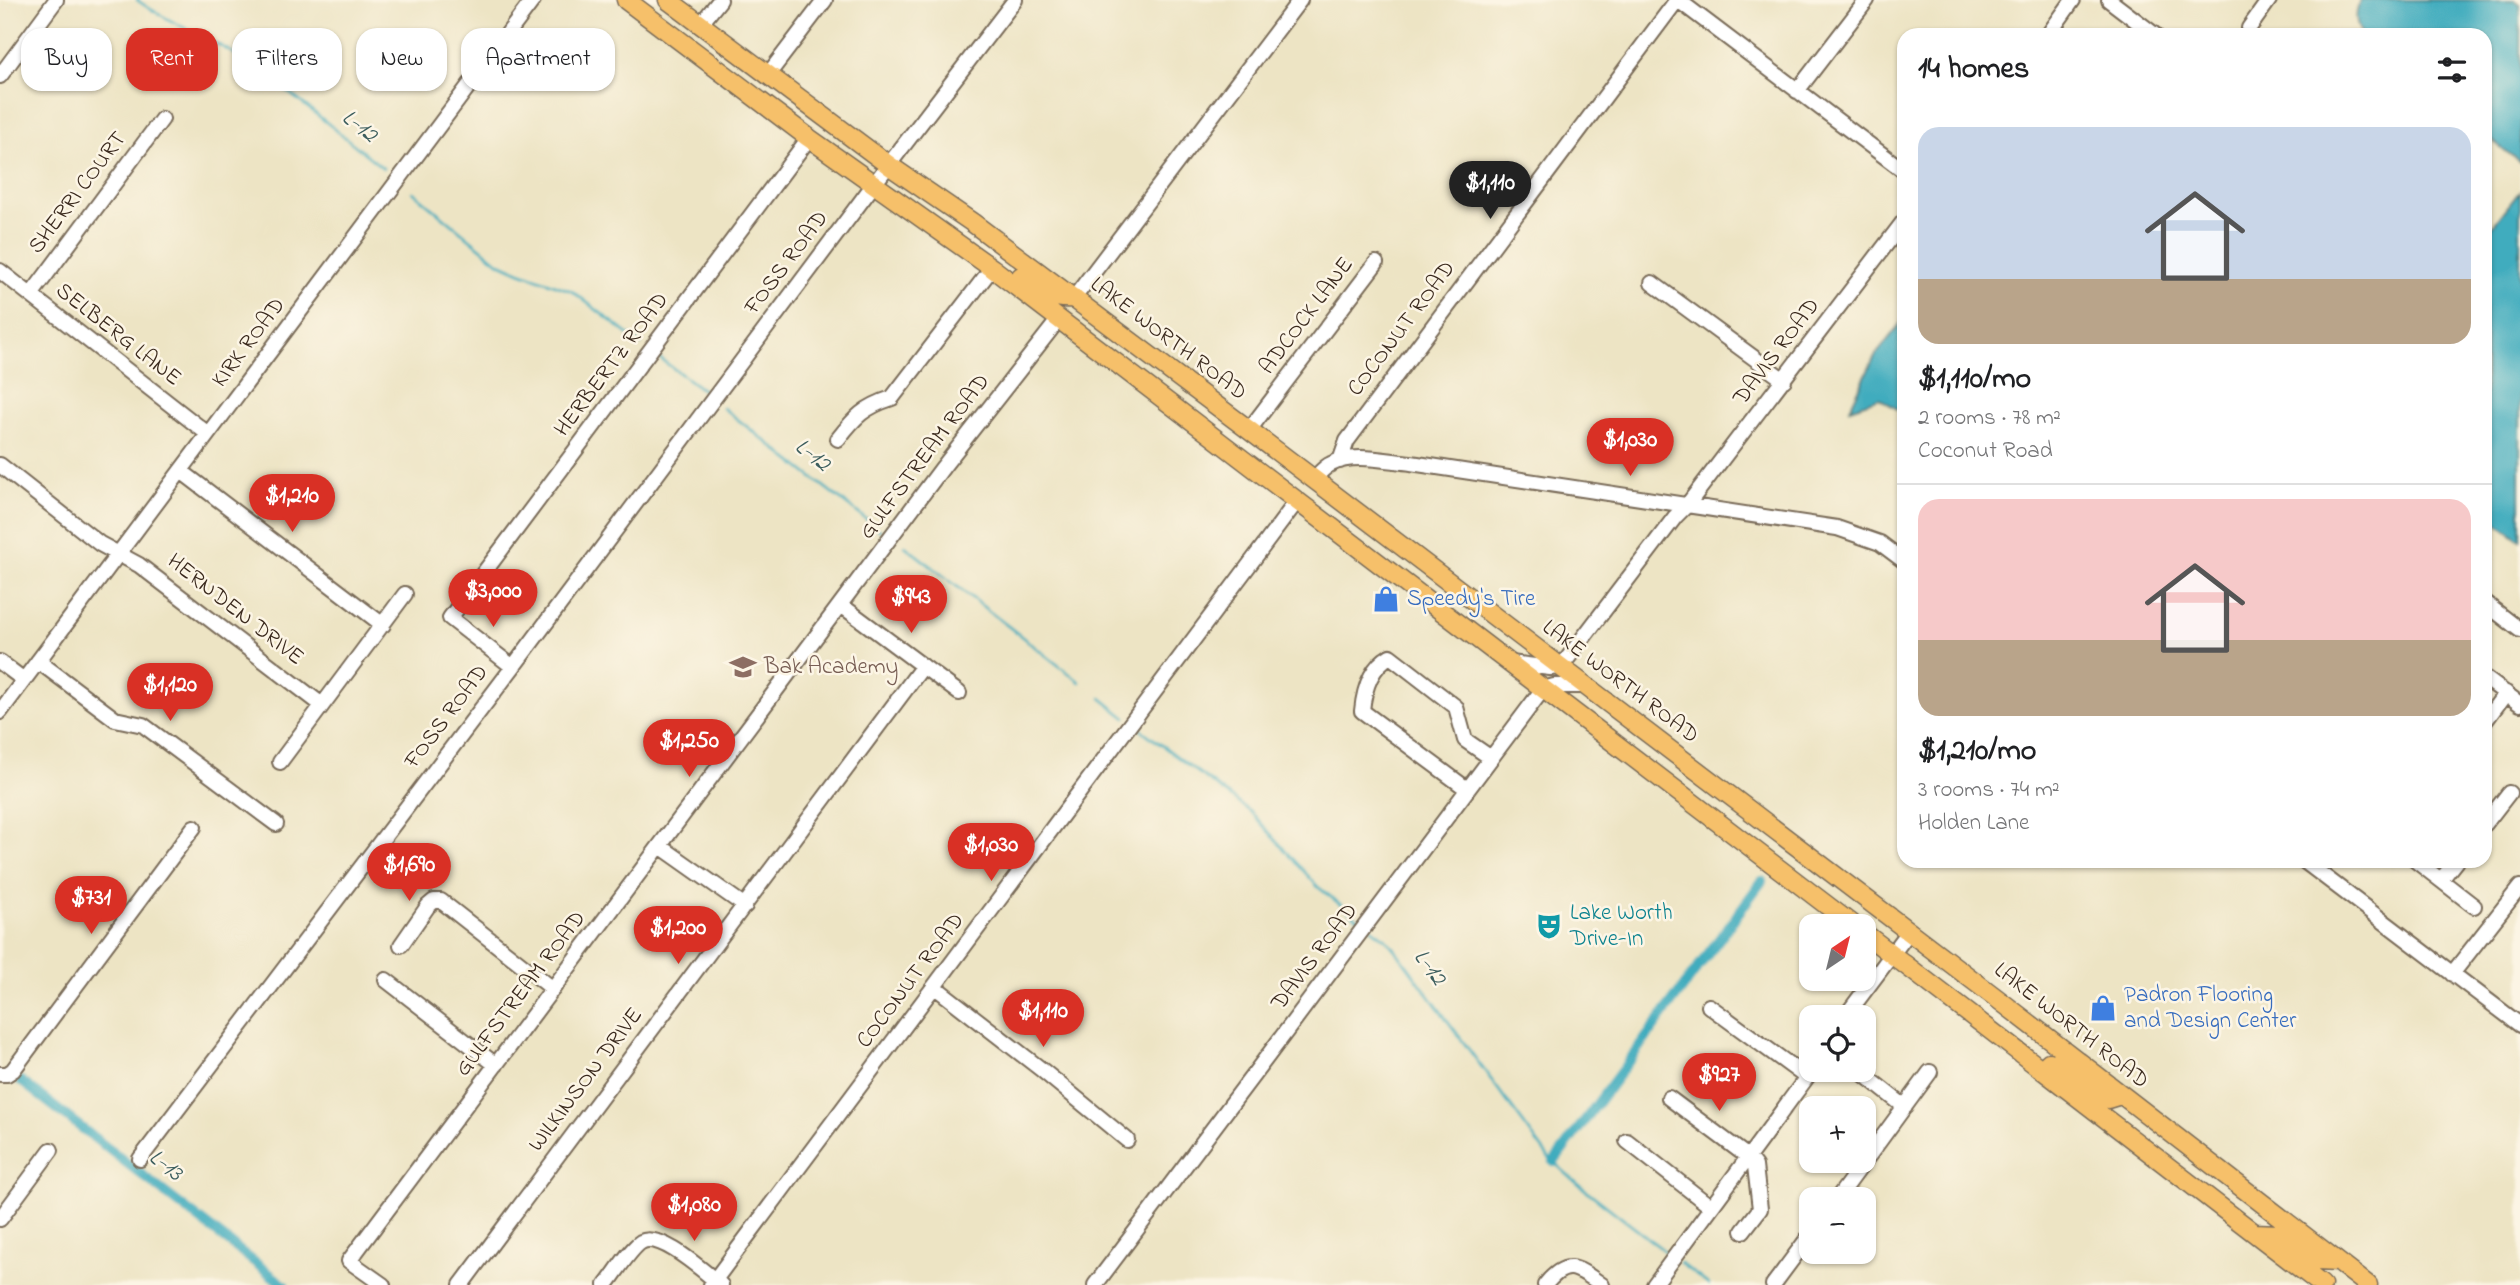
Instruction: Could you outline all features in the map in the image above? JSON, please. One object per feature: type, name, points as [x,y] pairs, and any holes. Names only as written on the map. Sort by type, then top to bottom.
[{"type":"main road","points":[[626,0],[808,138],[992,268],[1838,914]]},
{"type":"main road","name":"LAKE WORTH ROAD","points":[[668,0],[890,166],[973,223],[1314,479],[2368,1285]]},
{"type":"main road","points":[[992,268],[1008,266],[1049,296],[1059,299],[1074,298]]},
{"type":"main road","points":[[1059,319],[1070,316],[1082,318],[1126,351],[1139,347]]},
{"type":"main road","points":[[1237,456],[1259,460],[1296,485],[1314,479]]},
{"type":"main road","points":[[1297,501],[1309,493],[1316,495],[1351,520],[1380,530]]},
{"type":"main road","points":[[1876,942],[2322,1285]]},
{"type":"main road","points":[[2038,1066],[2043,1062],[2053,1063],[2098,1097],[2108,1099],[2121,1095]]},
{"type":"main road","points":[[2210,1199],[2225,1195],[2255,1218],[2280,1217]]},
{"type":"main road","points":[[2255,1233],[2279,1234],[2316,1261],[2338,1262]]},
{"type":"street","points":[[0,76],[56,0]]},
{"type":"street","name":"KIRK ROAD","points":[[0,712],[533,0]]},
{"type":"street","points":[[700,25],[720,0]]},
{"type":"street","points":[[768,76],[825,0]]},
{"type":"street","name":"FOSS ROAD","points":[[140,1159],[1015,0]]},
{"type":"street","points":[[1074,298],[1300,0]]},
{"type":"street","points":[[1677,0],[1897,167]]},
{"type":"street","name":"COCONUT ROAD","points":[[1314,479],[1329,465],[1340,461],[1346,442],[1677,0]]},
{"type":"street","points":[[1797,91],[1867,0]]},
{"type":"street","points":[[2053,28],[2073,0]]},
{"type":"street","points":[[2109,0],[2146,28]]},
{"type":"street","points":[[2249,28],[2269,0]]},
{"type":"street","name":"SHERRI COURT","points":[[31,295],[162,119]]},
{"type":"street","name":"HERBERTZ ROAD","points":[[513,667],[450,618],[808,138]]},
{"type":"street","name":"DAVIS ROAD","points":[[1561,667],[1897,230]]},
{"type":"street","name":"ADCOCK LANE","points":[[1249,430],[1376,263]]},
{"type":"street","points":[[838,439],[856,415],[874,404],[892,398],[992,268]]},
{"type":"street","name":"SELBERG LANE","points":[[0,271],[208,434]]},
{"type":"street","points":[[1653,283],[1784,380]]},
{"type":"street","name":"GULFSTREAM ROAD","points":[[383,1285],[349,1261],[943,467],[1059,319]]},
{"type":"street","points":[[1340,461],[1356,459],[1411,463],[1837,528],[1880,544],[1897,556]]},
{"type":"street","name":"HERNDEN DRIVE","points":[[0,465],[100,544],[139,565],[322,705]]},
{"type":"street","points":[[181,471],[383,625]]},
{"type":"street","name":"COCONUT ROAD","points":[[716,1284],[1297,501]]},
{"type":"street","points":[[280,762],[405,594]]},
{"type":"street","points":[[841,604],[959,693]]},
{"type":"street","points":[[2492,608],[2520,630]]},
{"type":"street","points":[[1467,789],[1362,710],[1363,698],[1377,664],[1390,656],[1456,707],[1465,740],[1491,758]]},
{"type":"street","points":[[38,661],[115,719],[143,725],[276,824]]},
{"type":"street","points":[[0,662],[24,680]]},
{"type":"street","points":[[1510,663],[1561,667]]},
{"type":"street","name":"WILKINSON DRIVE","points":[[461,1285],[923,666]]},
{"type":"street","points":[[2492,683],[2520,704]]},
{"type":"street","points":[[1543,689],[1554,686],[1586,686]]},
{"type":"street","name":"DAVIS ROAD","points":[[1095,1285],[1363,932],[1543,689]]},
{"type":"street","points":[[2492,712],[2506,693]]},
{"type":"street","points":[[2492,815],[2510,793]]},
{"type":"street","points":[[0,1074],[13,1070],[194,827]]},
{"type":"street","points":[[660,846],[745,905]]},
{"type":"street","points":[[2319,868],[2520,1025]]},
{"type":"street","points":[[2425,868],[2474,906]]},
{"type":"street","points":[[2441,880],[2450,868]]},
{"type":"street","points":[[2452,974],[2520,887]]},
{"type":"street","points":[[401,945],[428,906],[433,901],[441,901],[553,989]]},
{"type":"street","points":[[1854,1005],[1908,933]]},
{"type":"street","points":[[386,980],[496,1065]]},
{"type":"street","points":[[935,987],[1127,1140]]},
{"type":"street","points":[[1709,1006],[1799,1066]]},
{"type":"street","points":[[1846,1187],[1930,1072]]},
{"type":"street","points":[[1654,1285],[1802,1082]]},
{"type":"street","points":[[1873,1082],[1905,1107]]},
{"type":"street","points":[[1669,1098],[1748,1157],[1755,1166],[1760,1209],[1743,1231]]},
{"type":"street","points":[[1627,1141],[1711,1207]]},
{"type":"street","points":[[0,1219],[51,1150]]},
{"type":"street","points":[[606,1285],[638,1244],[652,1239],[666,1244],[716,1284]]},
{"type":"street","points":[[1773,1285],[1799,1250]]},
{"type":"street","points":[[1545,1285],[1555,1272],[1569,1267],[1583,1271],[1602,1285]]},
{"type":"water","points":[[2360,0],[2514,0],[2520,5],[2520,162],[2492,140],[2492,28],[2359,28],[2357,9]]},
{"type":"water","points":[[2520,191],[2520,540],[2492,519],[2492,227]]},
{"type":"water","points":[[1897,328],[1897,409],[1879,398],[1850,408],[1875,356]]},
{"type":"waterway","name":"L-12","points":[[137,0],[250,64],[383,168]]},
{"type":"waterway","name":"L-12","points":[[413,192],[498,262],[572,291],[641,344]]},
{"type":"waterway","name":"L-12","points":[[659,358],[703,390]]},
{"type":"waterway","name":"L-12","points":[[723,408],[881,531]]},
{"type":"waterway","name":"L-12","points":[[905,546],[1080,682]]},
{"type":"waterway","name":"L-12","points":[[1101,698],[1126,718]]},
{"type":"waterway","name":"L-12","points":[[1139,728],[1252,813],[1318,887],[1363,922]]},
{"type":"waterway","points":[[1554,1162],[1762,881]]},
{"type":"waterway","name":"L-12","points":[[1371,928],[1386,939],[1400,956],[1548,1157],[1578,1184],[1667,1253]]},
{"type":"waterway","name":"L-13","points":[[21,1081],[284,1285]]},
{"type":"waterway","name":"L-12","points":[[1680,1263],[1709,1285]]},
{"type":"place","name":"Speedy's Tire","points":[[1386,599]]},
{"type":"place","name":"Bak Academy","points":[[743,667]]},
{"type":"place","name":"Lake Worth Drive-In","points":[[1549,926]]},
{"type":"place","name":"Padron Flooring and Design Center","points":[[2103,1008]]}]
